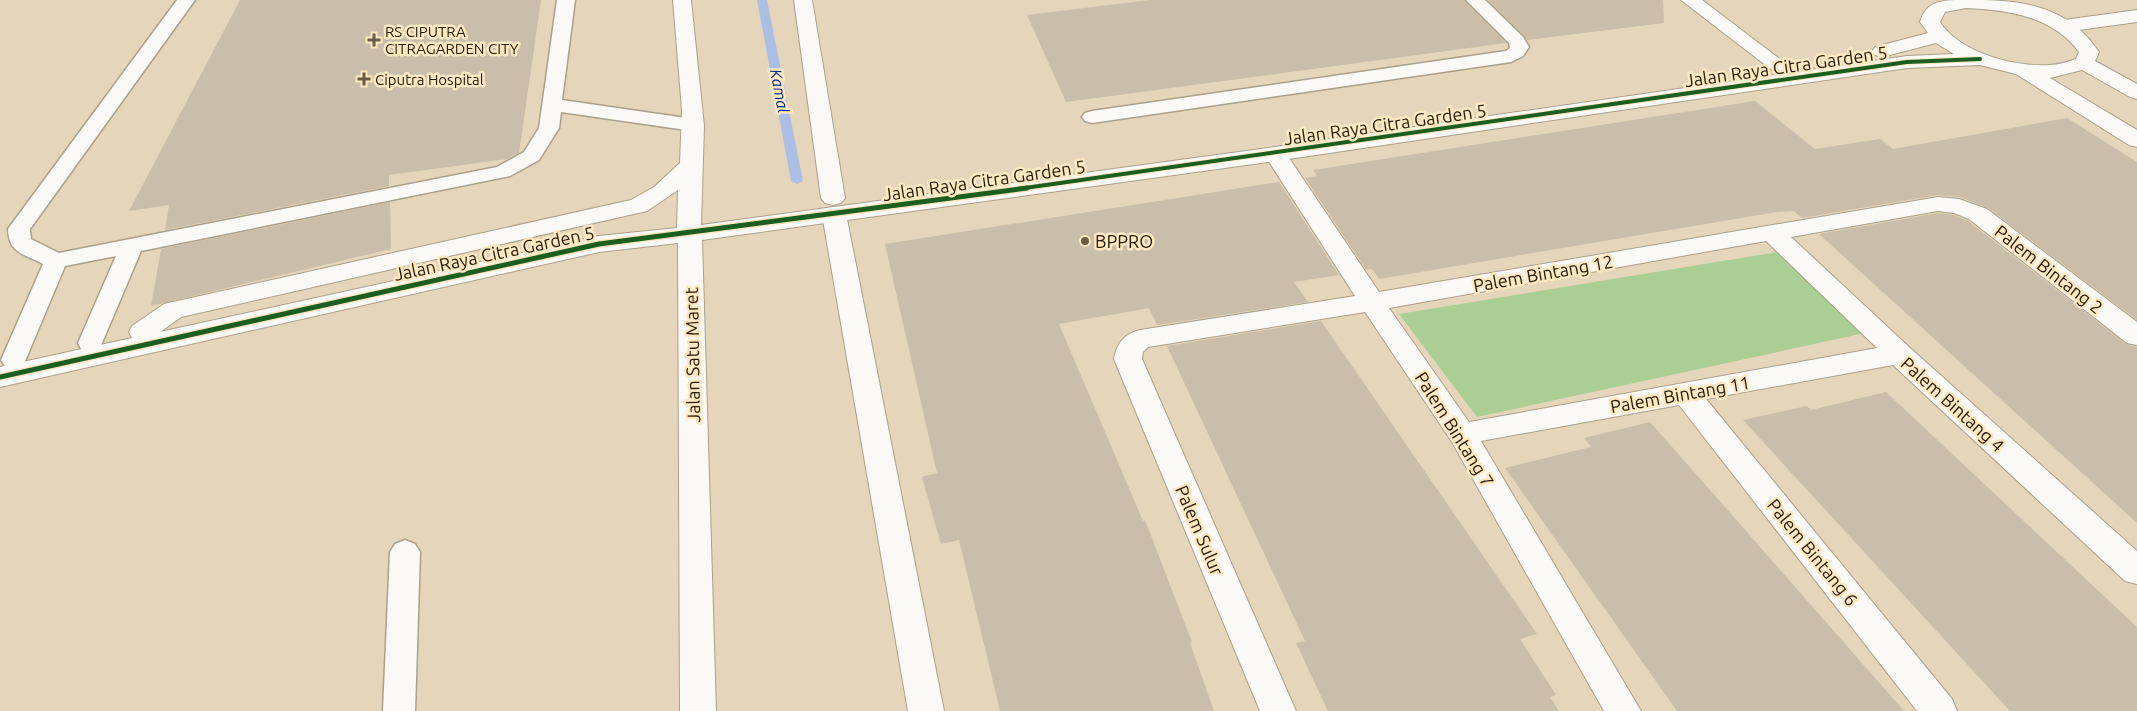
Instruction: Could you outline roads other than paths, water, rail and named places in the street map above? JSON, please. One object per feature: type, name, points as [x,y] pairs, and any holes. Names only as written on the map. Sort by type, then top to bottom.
[{"type":"street","name":"Jalan Satu Maret","points":[[682,0],[693,125],[689,235],[698,711]]},
{"type":"street","points":[[803,0],[833,206],[926,711]]},
{"type":"street","points":[[1690,0],[1779,66]]},
{"type":"street","points":[[1982,1],[2040,15],[2064,26],[2082,40],[2089,52],[2084,63],[2061,71],[2023,69],[1980,59],[1961,51],[1940,36],[1930,22],[1934,3],[1982,1]]},
{"type":"street","points":[[2064,26],[2137,16]]},
{"type":"street","name":"Jalan Raya Citra Garden 5","points":[[5,367],[90,343],[606,232],[689,235],[833,206],[914,185],[1890,50],[1940,36]]},
{"type":"street","name":"Jalan Raya Citra Garden 5","points":[[833,206],[1276,154],[1907,62],[1980,59]]},
{"type":"street","points":[[2084,63],[2137,93]]},
{"type":"street","points":[[2023,69],[2137,140]]},
{"type":"street","name":"Palem Bintang 7","points":[[1276,154],[1372,302],[1462,434],[1622,711]]},
{"type":"street","points":[[142,332],[173,310],[639,206],[662,192],[692,165]]},
{"type":"street","name":"Palem Bintang 12","points":[[1130,348],[1140,339],[1372,302],[1938,204],[1959,206]]},
{"type":"street","name":"Palem Bintang 2","points":[[1959,206],[1978,214],[2137,336]]},
{"type":"street","name":"Palem Bintang 4","points":[[1773,234],[1899,354],[2137,571]]},
{"type":"street","name":"Jalan Raya Citra Garden 5","points":[[5,367],[599,244],[654,238],[672,243],[689,235]]},
{"type":"street","name":"Palem Sulur","points":[[1130,348],[1128,359],[1278,711]]},
{"type":"street","name":"Palem Bintang 11","points":[[1462,434],[1899,354]]},
{"type":"street","name":"Palem Bintang 6","points":[[1686,394],[1939,711]]},
{"type":"lane","points":[[186,0],[19,229],[20,243],[56,260],[503,172],[532,156],[548,128],[553,105],[566,0]]},
{"type":"lane","points":[[1092,117],[1511,56],[1518,52],[1520,47],[1517,41],[1475,0]]},
{"type":"lane","points":[[553,105],[693,125]]},
{"type":"lane","points":[[90,343],[132,245]]},
{"type":"lane","points":[[5,367],[56,260]]},
{"type":"lane","points":[[399,711],[405,552]]},
{"type":"waterway","name":"Kamal","points":[[762,0],[797,181]]},
{"type":"place","name":"RS CIPUTRA CITRAGARDEN CITY","points":[[374,40]]},
{"type":"place","name":"Ciputra Hospital","points":[[364,79]]},
{"type":"place","name":"BPPRO","points":[[1085,241]]}]
